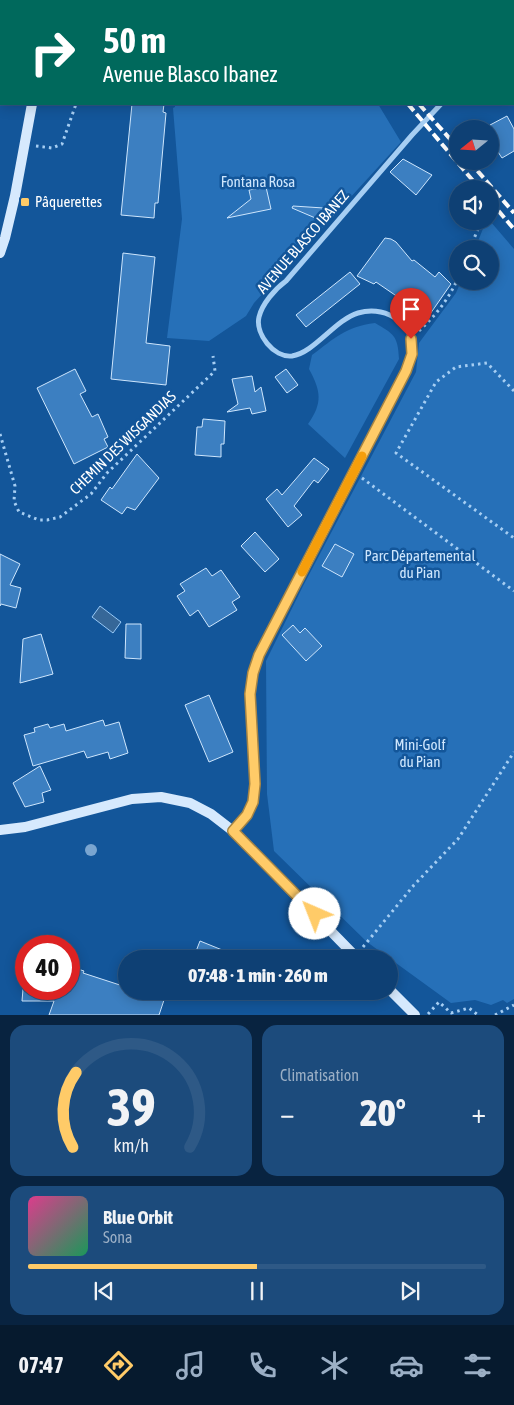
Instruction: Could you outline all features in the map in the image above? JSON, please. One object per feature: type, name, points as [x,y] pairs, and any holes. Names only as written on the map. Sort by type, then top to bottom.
[{"type":"street","points":[[0,252],[11,213],[32,105]]},
{"type":"street","name":"AVENUE BLASCO IBANEZ","points":[[411,339],[405,326],[393,316],[377,310],[360,312],[347,317],[302,353],[286,356],[275,351],[266,342],[260,330],[258,318],[266,303],[280,286],[440,105]]},
{"type":"street","points":[[233,831],[247,815],[253,802],[255,784],[250,694],[253,673],[259,655],[406,371],[412,354],[411,339]]},
{"type":"street","points":[[0,830],[25,827],[132,799],[161,797],[190,803],[211,814],[233,831],[350,950]]},
{"type":"street","points":[[398,998],[415,1015]]},
{"type":"path","points":[[25,144],[52,148],[62,144],[76,105]]},
{"type":"path","points":[[411,339],[432,319],[452,290]]},
{"type":"path","name":"CHEMIN DES WISGANDIAS","points":[[0,434],[15,486],[14,501],[19,512],[39,520],[60,517],[91,494],[107,473],[214,371],[213,356]]},
{"type":"path","points":[[514,391],[487,363],[456,367],[436,382],[396,453],[514,538]]},
{"type":"path","points":[[353,473],[514,591]]},
{"type":"path","points":[[363,950],[414,885],[458,839],[514,752]]},
{"type":"path","points":[[427,1015],[439,1002],[451,1013],[469,1008],[478,1015]]},
{"type":"path","points":[[495,1015],[514,1006]]},
{"type":"green space","name":"Fontana Rosa","points":[[175,105],[379,105],[401,142],[254,303],[246,316],[209,341],[167,338],[182,219],[173,108]]},
{"type":"green space","name":"Parc Départemental du Pian","points":[[482,230],[498,230],[514,249],[514,999],[507,1003],[503,1000],[491,1005],[475,1000],[451,1003],[398,965],[398,950],[378,950],[367,942],[274,851],[267,794],[266,661],[303,586],[416,372],[419,343],[457,290],[499,290],[499,240],[479,240]]},
{"type":"green space","points":[[375,323],[394,336],[398,345],[399,359],[345,458],[308,424],[316,410],[319,397],[316,384],[309,369],[312,355],[348,330]]},
{"type":"shaded area","points":[[100,606],[121,622],[113,633],[92,617]]},
{"type":"building","points":[[132,105],[164,105],[163,112],[166,113],[158,203],[155,203],[154,218],[121,215]]},
{"type":"building","points":[[507,116],[514,129],[514,151],[502,158],[499,154],[499,120]]},
{"type":"building","points":[[403,159],[432,175],[416,195],[390,172]]},
{"type":"building","points":[[266,187],[271,209],[227,218],[251,199],[249,190]]},
{"type":"building","points":[[293,206],[339,209],[327,223],[292,208]]},
{"type":"building","points":[[385,238],[396,242],[412,261],[414,260],[435,277],[439,272],[449,282],[449,287],[428,317],[423,319],[416,316],[410,308],[411,306],[376,282],[374,284],[357,276]]},
{"type":"building","points":[[123,253],[155,257],[146,343],[170,346],[166,385],[111,379]]},
{"type":"building","points":[[350,272],[360,284],[306,327],[296,315]]},
{"type":"building","points":[[75,369],[86,391],[80,394],[92,417],[98,414],[108,437],[104,439],[108,447],[74,464],[37,388]]},
{"type":"building","points":[[286,369],[298,385],[287,393],[275,377]]},
{"type":"building","points":[[252,376],[255,392],[261,387],[266,411],[252,414],[250,408],[227,412],[238,404],[232,379]]},
{"type":"building","points":[[203,419],[225,421],[224,444],[221,444],[221,457],[195,455],[197,427],[202,427]]},
{"type":"building","points":[[137,454],[159,478],[135,510],[127,507],[122,514],[101,500],[110,487],[112,489]]},
{"type":"building","points":[[314,458],[329,469],[318,483],[314,480],[294,506],[302,515],[288,527],[266,499],[277,489],[282,495]]},
{"type":"building","points":[[255,532],[279,559],[265,572],[241,546]]},
{"type":"building","points":[[335,544],[354,554],[342,577],[322,566]]},
{"type":"building","points":[[0,554],[20,564],[10,585],[21,588],[16,608],[1,604],[0,606]]},
{"type":"building","points":[[206,568],[212,576],[221,570],[240,597],[232,602],[237,610],[209,627],[198,610],[190,616],[177,596],[185,591],[180,584]]},
{"type":"building","points":[[126,624],[141,624],[141,659],[125,658]]},
{"type":"building","points":[[293,625],[300,633],[305,628],[322,646],[306,661],[282,635]]},
{"type":"building","points":[[41,634],[53,674],[20,683],[23,639]]},
{"type":"building","points":[[209,695],[233,752],[209,762],[185,705]]},
{"type":"building","points":[[103,720],[105,726],[119,722],[128,753],[110,759],[108,752],[87,758],[84,751],[33,766],[24,735],[35,732],[34,728],[48,724],[50,728],[64,724],[66,731]]},
{"type":"building","points":[[40,766],[51,790],[42,793],[44,802],[25,807],[13,783]]},
{"type":"building","points":[[200,941],[222,950],[196,950]]},
{"type":"building","points":[[80,970],[84,971],[83,973],[118,984],[118,1000],[164,1000],[159,1015],[49,1015],[54,1001],[22,1001],[80,1000]]},
{"type":"railway","points":[[409,105],[472,180]]},
{"type":"railway","points":[[420,105],[449,138]]},
{"type":"railway","points":[[477,170],[514,213]]},
{"type":"railway","points":[[499,212],[514,229]]},
{"type":"slow traffic","points":[[302,572],[362,456]]},
{"type":"place","name":"Pâquerettes","points":[[25,202]]},
{"type":"route","points":[[315,914],[233,831],[247,815],[253,802],[255,784],[250,694],[253,673],[259,655],[406,371],[412,354],[411,339]]},
{"type":"park label","name":"Mini-Golf du Pian","points":[[420,754]]}]
